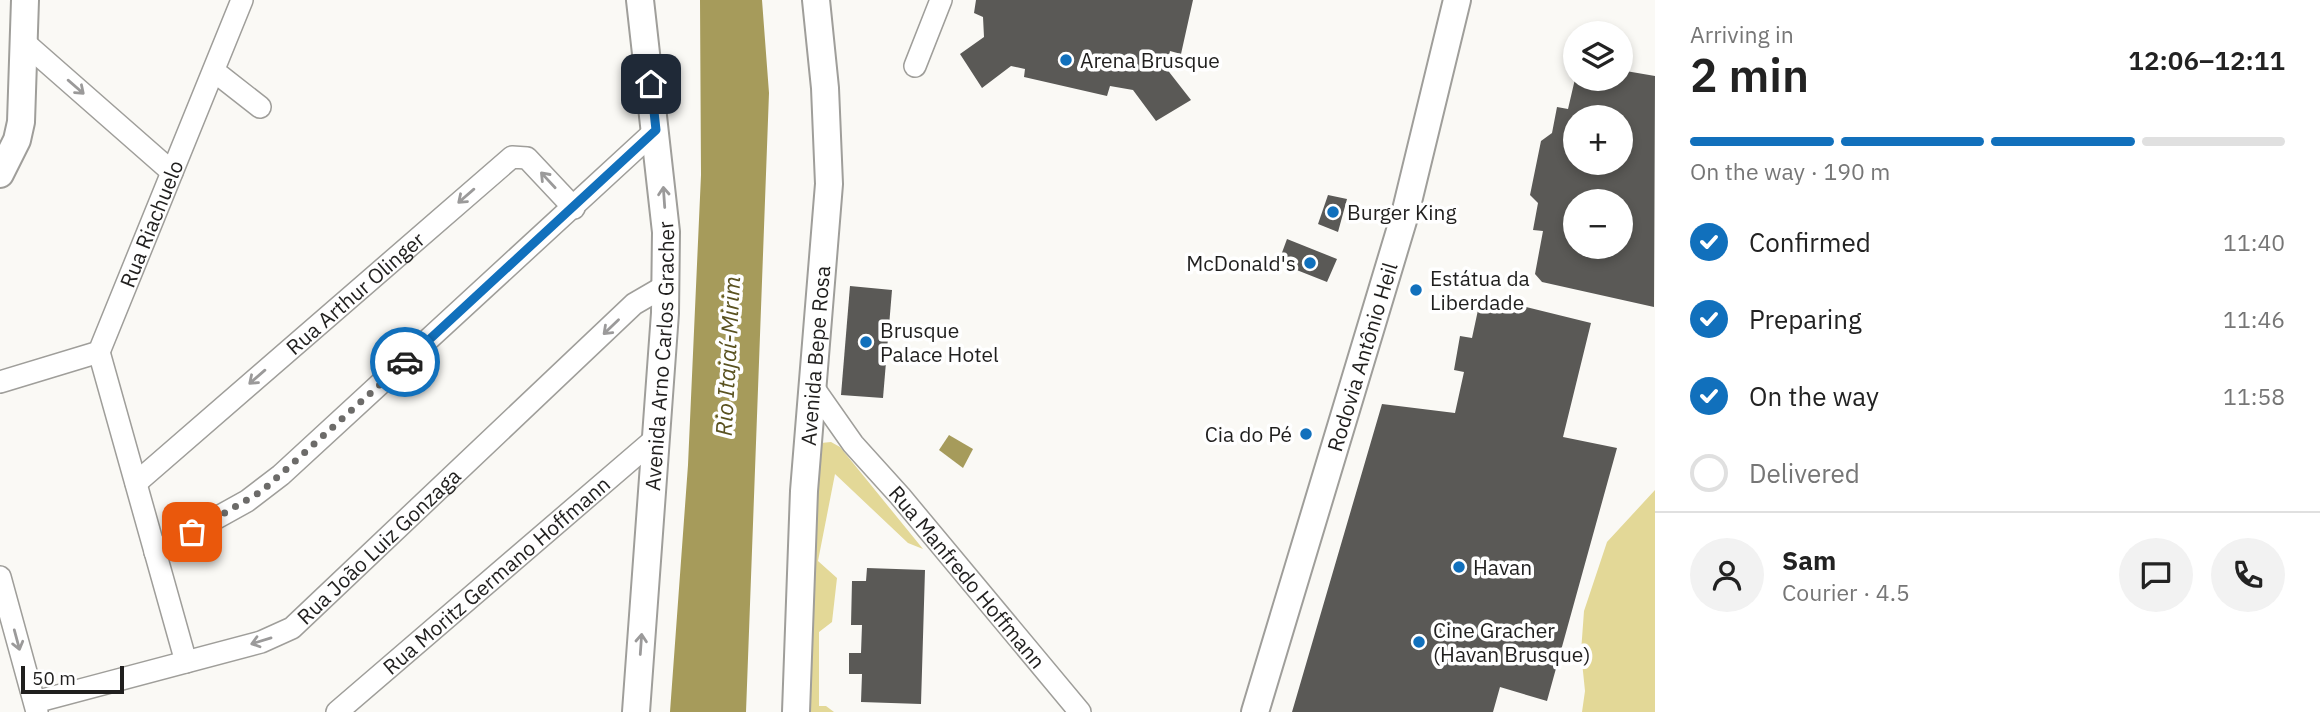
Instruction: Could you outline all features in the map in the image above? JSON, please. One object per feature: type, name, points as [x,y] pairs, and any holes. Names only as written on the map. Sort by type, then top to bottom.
[{"type":"main road","points":[[0,174],[17,140],[21,122],[25,0]]},
{"type":"main road","name":"Avenida Arno Carlos Gracher","points":[[636,712],[656,438],[666,232],[640,0]]},
{"type":"main road","name":"Rodovia Antônio Heil","points":[[1255,712],[1405,214],[1457,0]]},
{"type":"main road","name":"Avenida Bepe Rosa","points":[[796,712],[797,607],[830,184],[819,8]]},
{"type":"street","name":"Rua Riachuelo","points":[[99,352],[242,0]]},
{"type":"street","points":[[915,66],[941,0]]},
{"type":"street","points":[[25,43],[172,172]]},
{"type":"street","points":[[214,71],[260,107]]},
{"type":"street","points":[[155,552],[230,512],[272,483],[656,130]]},
{"type":"street","name":"Rua Arthur Olinger","points":[[136,483],[512,157],[527,158],[574,208]]},
{"type":"street","name":"Rua João Luiz Gonzaga","points":[[36,707],[261,642],[292,628],[634,304],[664,286]]},
{"type":"street","points":[[0,382],[99,352],[186,662]]},
{"type":"street","name":"Rua Manfredo Hoffmann","points":[[813,387],[853,444],[900,496],[1080,712]]},
{"type":"street","name":"Rua Manfredo Hoffmann","points":[[808,447],[820,432],[829,429],[853,444]]},
{"type":"street","name":"Rua Moritz Germano Hoffmann","points":[[337,712],[656,438]]},
{"type":"street","points":[[0,577],[36,707]]},
{"type":"shaded area","points":[[831,442],[840,447],[923,549],[908,543],[835,474],[818,561],[837,578],[832,622],[819,632],[819,706],[826,706],[834,712],[808,712],[816,451],[821,443]]},
{"type":"shaded area","points":[[1655,490],[1655,712],[1582,712],[1585,691],[1581,652],[1584,611],[1607,542]]},
{"type":"water","name":"Rio Itajaí-Mirim","points":[[700,0],[762,0],[769,93],[746,712],[670,712],[688,465],[701,175]]},
{"type":"water","points":[[949,435],[973,449],[963,468],[939,450]]},
{"type":"building","name":"Arena Brusque","points":[[976,0],[1193,0],[1181,54],[1170,51],[1166,68],[1191,100],[1156,121],[1133,90],[1110,86],[1107,96],[1024,77],[1025,69],[1011,66],[982,88],[960,54],[984,37],[983,17],[974,13]]},
{"type":"building","points":[[1633,72],[1655,76],[1654,307],[1542,282],[1535,274],[1543,231],[1533,230],[1538,203],[1530,195],[1541,141],[1552,133],[1557,107],[1563,108],[1563,175],[1633,175],[1633,105],[1569,105],[1572,91],[1633,91]]},
{"type":"building","name":"Burger King","points":[[1328,195],[1347,199],[1338,232],[1318,224]]},
{"type":"building","name":"McDonald's","points":[[1287,239],[1337,259],[1327,282],[1284,265],[1286,260],[1280,258]]},
{"type":"building","name":"Brusque Palace Hotel","points":[[850,286],[892,290],[883,398],[841,395]]},
{"type":"building","name":"Havan","points":[[1481,296],[1591,323],[1563,437],[1617,448],[1547,701],[1500,687],[1493,712],[1292,712],[1382,404],[1455,413],[1464,372],[1454,370],[1460,336],[1472,338]]},
{"type":"building","points":[[867,568],[925,570],[921,704],[861,702],[862,674],[849,674],[849,653],[861,653],[862,625],[851,625],[852,581],[866,581]]},
{"type":"way so far","points":[[192,532],[262,491],[405,362]]},
{"type":"place","name":"Arena Brusque","points":[[1066,60]]},
{"type":"place","name":"Burger King","points":[[1333,212]]},
{"type":"place","name":"McDonald's","points":[[1310,263]]},
{"type":"place","name":"Estátua da Liberdade","points":[[1416,290]]},
{"type":"place","name":"Brusque Palace Hotel","points":[[866,342]]},
{"type":"place","name":"Cia do Pé","points":[[1306,434]]},
{"type":"place","name":"Havan","points":[[1459,567]]},
{"type":"place","name":"Cine Gracher (Havan Brusque)","points":[[1419,642]]},
{"type":"route","points":[[405,362],[656,130],[651,84]]}]
